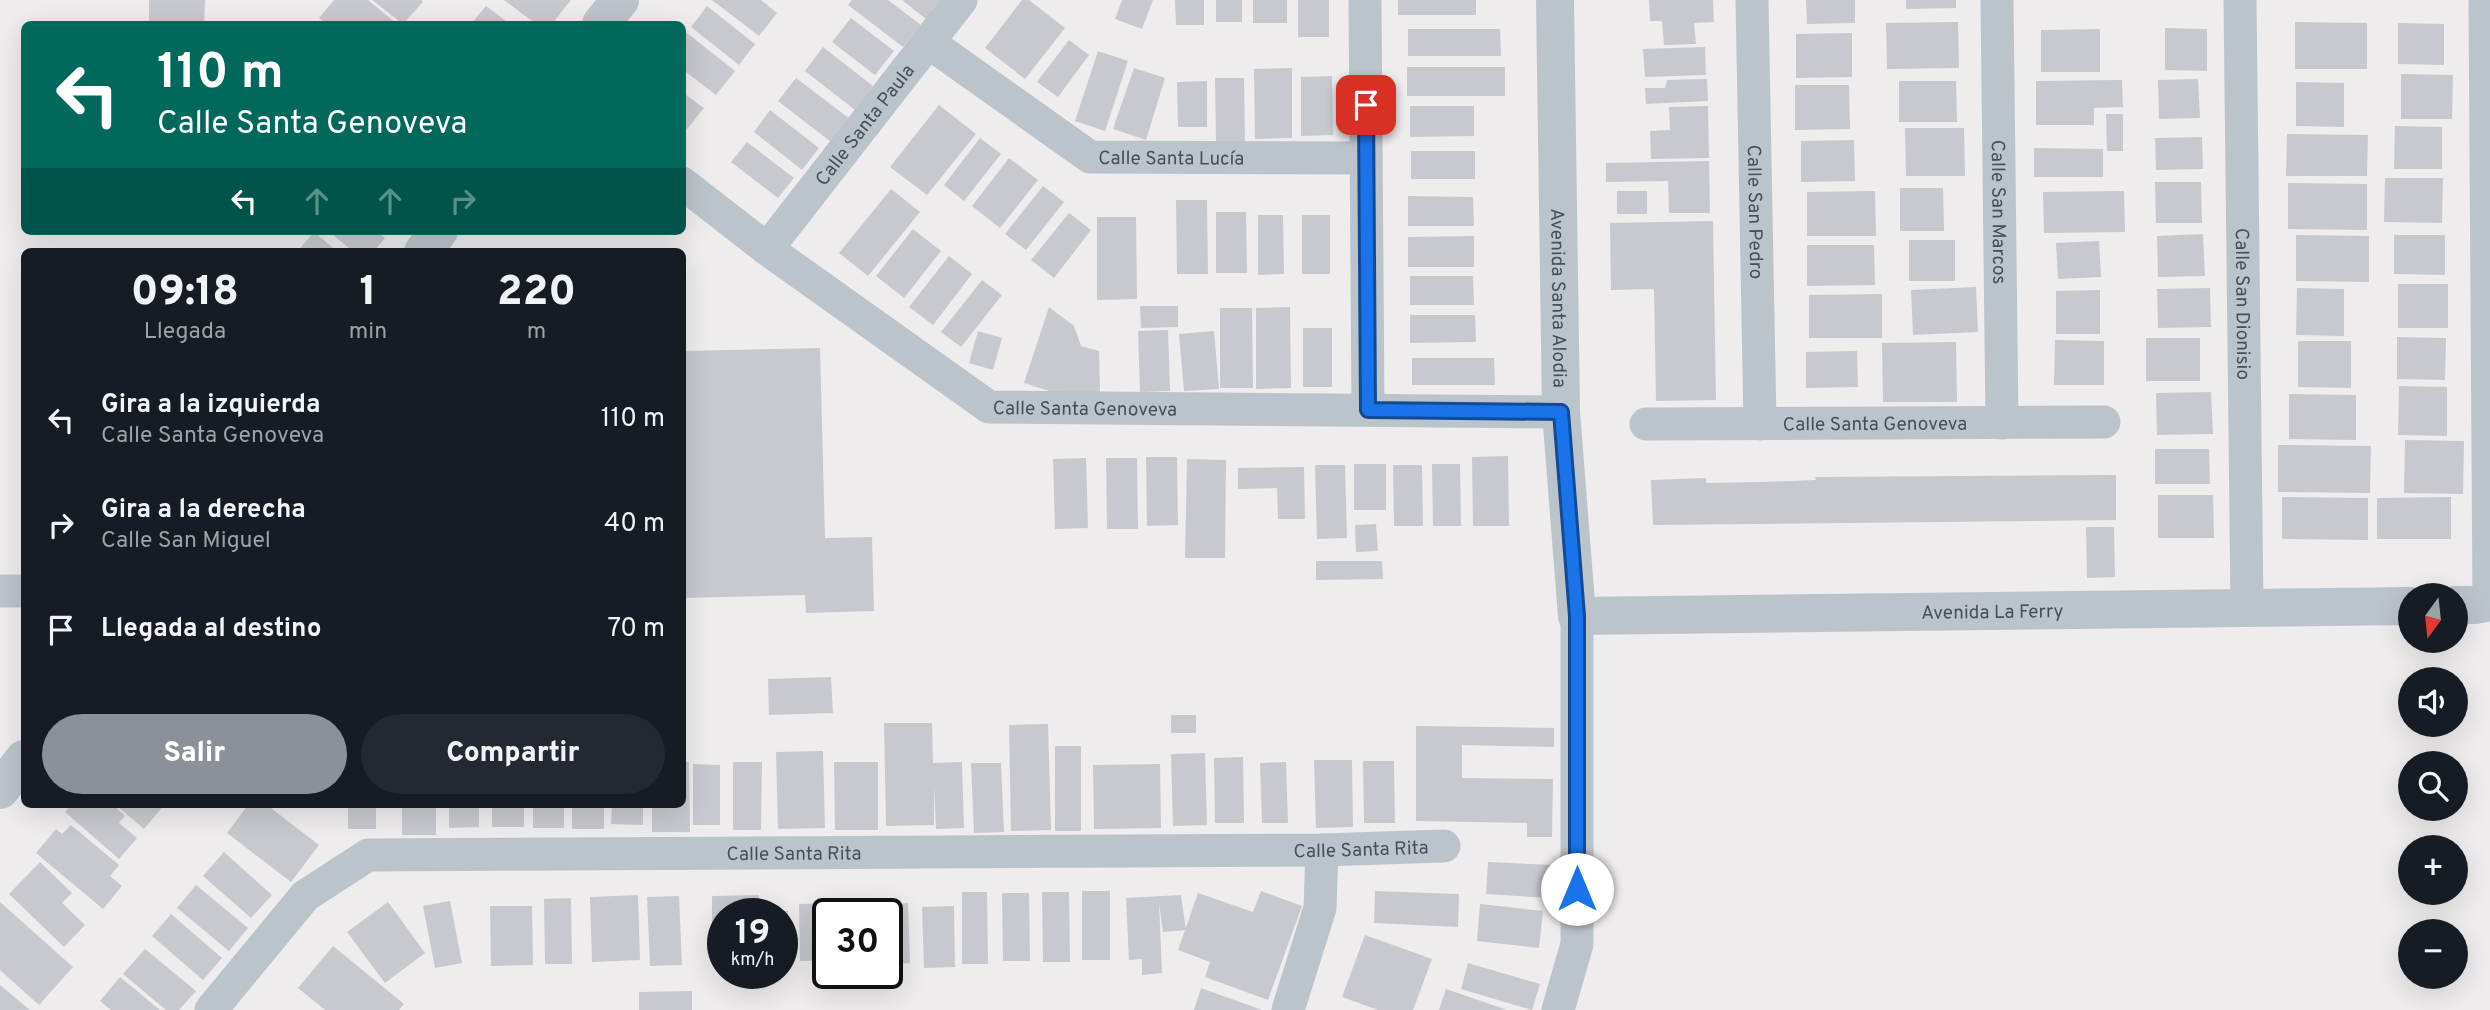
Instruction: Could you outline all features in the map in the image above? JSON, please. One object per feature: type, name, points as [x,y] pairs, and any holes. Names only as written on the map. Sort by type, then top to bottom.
[{"type":"street","points":[[603,21],[620,0]]},
{"type":"street","name":"Calle Santa Paula","points":[[767,249],[961,0]]},
{"type":"street","points":[[1364,0],[1368,410]]},
{"type":"street","name":"Avenida Santa Alodia","points":[[1556,0],[1561,412],[1577,616],[1577,944],[1558,1010]]},
{"type":"street","name":"Calle San Pedro","points":[[1752,0],[1760,424]]},
{"type":"street","name":"Calle San Marcos","points":[[1997,0],[2002,423]]},
{"type":"street","name":"Calle San Dionisio","points":[[2240,0],[2247,607]]},
{"type":"street","points":[[2468,604],[2490,602],[2485,0]]},
{"type":"street","name":"Calle Santa Lucía","points":[[928,42],[1090,157],[1366,158]]},
{"type":"street","name":"Calle Santa Genoveva","points":[[686,186],[767,249],[989,407],[1561,412]]},
{"type":"street","name":"Calle Santa Genoveva","points":[[1646,424],[2104,422]]},
{"type":"street","points":[[0,591],[21,591]]},
{"type":"street","name":"Avenida La Ferry","points":[[1577,616],[2398,606]]},
{"type":"street","points":[[0,790],[21,763]]},
{"type":"street","name":"Calle Santa Rita","points":[[211,1010],[305,896],[368,855],[1444,846]]},
{"type":"street","points":[[1288,1010],[1320,908],[1322,849]]},
{"type":"building","points":[[149,0],[205,0],[204,21],[149,21]]},
{"type":"building","points":[[334,0],[368,0],[393,21],[323,21],[319,18]]},
{"type":"building","points":[[372,0],[423,2],[406,21],[399,21]]},
{"type":"building","points":[[504,0],[571,0],[554,21],[532,21]]},
{"type":"building","points":[[712,0],[761,0],[777,13],[759,36]]},
{"type":"building","points":[[852,0],[888,0],[921,25],[903,47],[848,5]]},
{"type":"building","points":[[902,0],[941,0],[926,19]]},
{"type":"building","points":[[1022,0],[1029,0],[1065,28],[1025,79],[985,48]]},
{"type":"building","points":[[1122,0],[1153,0],[1142,29],[1115,19]]},
{"type":"building","points":[[1175,0],[1204,0],[1204,25],[1176,25]]},
{"type":"building","points":[[1216,0],[1242,0],[1242,22],[1216,22]]},
{"type":"building","points":[[1253,0],[1287,0],[1287,23],[1253,23]]},
{"type":"building","points":[[1298,0],[1329,0],[1329,37],[1298,37]]},
{"type":"building","points":[[1398,0],[1476,0],[1476,15],[1398,15]]},
{"type":"building","points":[[1649,0],[1713,0],[1714,22],[1694,23],[1696,44],[1664,45],[1662,21],[1650,21]]},
{"type":"building","points":[[1806,0],[1855,0],[1855,23],[1807,24]]},
{"type":"building","points":[[1906,0],[1956,0],[1956,8],[1906,9]]},
{"type":"building","points":[[486,6],[506,21],[474,21]]},
{"type":"building","points":[[707,6],[755,44],[739,65],[691,27]]},
{"type":"building","points":[[851,18],[894,51],[875,75],[832,42]]},
{"type":"building","points":[[1958,22],[1959,68],[1887,69],[1886,23]]},
{"type":"building","points":[[2295,22],[2367,23],[2367,69],[2295,69]]},
{"type":"building","points":[[2398,23],[2444,24],[2444,65],[2398,64]]},
{"type":"building","points":[[2165,28],[2207,29],[2207,71],[2165,70]]},
{"type":"building","points":[[1408,29],[1500,29],[1501,56],[1408,56]]},
{"type":"building","points":[[2100,29],[2100,72],[2041,72],[2041,30]]},
{"type":"building","points":[[1852,33],[1852,77],[1796,78],[1796,34]]},
{"type":"building","points":[[686,34],[735,71],[716,95],[686,72]]},
{"type":"building","points":[[1069,40],[1089,55],[1058,97],[1037,82]]},
{"type":"building","points":[[823,47],[873,86],[855,110],[805,71]]},
{"type":"building","points":[[1705,47],[1706,75],[1645,77],[1643,49]]},
{"type":"building","points":[[1098,51],[1128,61],[1105,131],[1075,121]]},
{"type":"building","points":[[1407,67],[1505,67],[1505,96],[1407,96]]},
{"type":"building","points":[[1134,68],[1165,78],[1146,140],[1113,129]]},
{"type":"building","points":[[1292,68],[1292,138],[1255,139],[1254,69]]},
{"type":"building","points":[[2401,74],[2453,75],[2452,119],[2401,119]]},
{"type":"building","points":[[1332,76],[1333,135],[1301,136],[1301,77]]},
{"type":"building","points":[[796,78],[850,119],[831,142],[778,101]]},
{"type":"building","points":[[1215,78],[1244,78],[1245,142],[1216,142]]},
{"type":"building","points":[[1707,79],[1708,101],[1646,104],[1645,88],[1665,88],[1667,80]]},
{"type":"building","points":[[2198,79],[2200,118],[2159,119],[2158,80]]},
{"type":"building","points":[[2122,80],[2123,107],[2094,108],[2094,125],[2036,125],[2036,81]]},
{"type":"building","points":[[1207,81],[1207,127],[1178,127],[1177,82]]},
{"type":"building","points":[[1899,81],[1956,81],[1957,122],[1899,122]]},
{"type":"building","points":[[2296,82],[2344,83],[2344,127],[2296,126]]},
{"type":"building","points":[[1795,85],[1849,85],[1850,129],[1795,130]]},
{"type":"building","points":[[686,95],[704,108],[686,128]]},
{"type":"building","points":[[939,105],[976,134],[927,195],[890,167]]},
{"type":"building","points":[[1410,106],[1474,106],[1474,136],[1410,137]]},
{"type":"building","points":[[1708,106],[1709,158],[1651,159],[1650,131],[1670,130],[1669,107]]},
{"type":"building","points":[[770,110],[819,148],[802,170],[754,132]]},
{"type":"building","points":[[2106,114],[2123,114],[2123,151],[2107,151]]},
{"type":"building","points":[[2395,126],[2442,127],[2442,169],[2394,169]]},
{"type":"building","points":[[1905,128],[1964,128],[1965,176],[1906,176]]},
{"type":"building","points":[[2287,134],[2368,135],[2367,176],[2286,176]]},
{"type":"building","points":[[2202,137],[2203,169],[2156,170],[2155,138]]},
{"type":"building","points":[[980,138],[1001,154],[964,201],[944,185]]},
{"type":"building","points":[[1854,140],[1855,181],[1801,182],[1801,141]]},
{"type":"building","points":[[747,142],[794,178],[778,198],[731,162]]},
{"type":"building","points":[[2034,148],[2103,149],[2103,177],[2034,177]]},
{"type":"building","points":[[1411,151],[1475,151],[1475,179],[1411,179]]},
{"type":"building","points":[[1009,158],[1038,180],[1000,228],[972,206]]},
{"type":"building","points":[[1709,161],[1710,213],[1669,213],[1668,181],[1606,182],[1606,163]]},
{"type":"building","points":[[2385,178],[2443,178],[2442,223],[2384,222]]},
{"type":"building","points":[[2155,182],[2201,182],[2202,223],[2156,223]]},
{"type":"building","points":[[2288,183],[2367,184],[2367,230],[2288,229]]},
{"type":"building","points":[[1043,186],[1064,202],[1026,250],[1005,234]]},
{"type":"building","points":[[1900,188],[1943,188],[1944,231],[1900,231]]},
{"type":"building","points":[[891,189],[920,212],[868,276],[839,253]]},
{"type":"building","points":[[1617,191],[1647,191],[1647,214],[1617,214]]},
{"type":"building","points":[[1875,191],[1876,236],[1807,236],[1807,192]]},
{"type":"building","points":[[2124,191],[2125,232],[2044,233],[2043,192]]},
{"type":"building","points":[[1408,196],[1473,197],[1474,226],[1408,226]]},
{"type":"building","points":[[1176,200],[1207,200],[1208,274],[1177,274]]},
{"type":"building","points":[[1216,212],[1246,212],[1247,273],[1216,273]]},
{"type":"building","points":[[1069,213],[1091,230],[1054,278],[1031,260]]},
{"type":"building","points":[[1258,215],[1283,215],[1284,274],[1258,275]]},
{"type":"building","points":[[1302,215],[1330,215],[1330,274],[1302,274]]},
{"type":"building","points":[[1097,217],[1136,217],[1137,299],[1097,300]]},
{"type":"building","points":[[1713,221],[1716,400],[1656,401],[1654,289],[1611,290],[1610,223]]},
{"type":"building","points":[[913,229],[941,251],[904,298],[876,276]]},
{"type":"building","points":[[2203,234],[2205,276],[2158,277],[2157,236]]},
{"type":"building","points":[[311,235],[318,235],[333,248],[300,248]]},
{"type":"building","points":[[333,235],[381,235],[385,238],[376,248],[349,248]]},
{"type":"building","points":[[2296,235],[2369,236],[2369,282],[2296,281]]},
{"type":"building","points":[[2394,235],[2445,235],[2445,275],[2394,274]]},
{"type":"building","points":[[1474,236],[1474,267],[1408,267],[1408,237]]},
{"type":"building","points":[[1909,240],[1955,240],[1955,281],[1909,281]]},
{"type":"building","points":[[2099,241],[2101,277],[2058,279],[2056,243]]},
{"type":"building","points":[[1807,245],[1874,245],[1875,285],[1807,286]]},
{"type":"building","points":[[949,256],[972,274],[933,325],[909,307]]},
{"type":"building","points":[[1410,276],[1473,276],[1474,305],[1410,305]]},
{"type":"building","points":[[982,280],[1002,295],[961,347],[941,332]]},
{"type":"building","points":[[2398,284],[2448,284],[2448,328],[2398,328]]},
{"type":"building","points":[[1976,287],[1978,332],[1913,335],[1911,290]]},
{"type":"building","points":[[2210,288],[2211,327],[2158,328],[2157,289]]},
{"type":"building","points":[[2297,288],[2344,289],[2344,336],[2296,335]]},
{"type":"building","points":[[2100,290],[2100,334],[2056,334],[2056,291]]},
{"type":"building","points":[[1882,294],[1882,338],[1809,338],[1809,295]]},
{"type":"building","points":[[1140,306],[1178,306],[1178,327],[1141,328]]},
{"type":"building","points":[[1049,307],[1074,326],[1081,346],[1099,351],[1100,392],[1056,393],[1024,383]]},
{"type":"building","points":[[1290,307],[1291,388],[1256,389],[1256,308]]},
{"type":"building","points":[[1220,308],[1252,308],[1253,388],[1220,388]]},
{"type":"building","points":[[1410,315],[1475,315],[1476,342],[1410,343]]},
{"type":"building","points":[[1303,328],[1332,328],[1332,387],[1303,387]]},
{"type":"building","points":[[1168,330],[1170,391],[1140,392],[1138,331]]},
{"type":"building","points":[[978,331],[1002,338],[993,370],[969,363]]},
{"type":"building","points":[[1214,331],[1219,389],[1184,391],[1179,334]]},
{"type":"building","points":[[2397,337],[2446,338],[2445,380],[2397,379]]},
{"type":"building","points":[[2146,338],[2200,338],[2200,381],[2146,381]]},
{"type":"building","points":[[2055,340],[2104,341],[2104,385],[2054,385]]},
{"type":"building","points":[[2298,341],[2351,341],[2351,388],[2298,387]]},
{"type":"building","points":[[1956,342],[1957,402],[1883,402],[1882,343]]},
{"type":"building","points":[[820,348],[825,538],[872,537],[874,611],[806,613],[805,595],[686,598],[686,351]]},
{"type":"building","points":[[1857,351],[1858,387],[1806,388],[1806,352]]},
{"type":"building","points":[[1412,358],[1494,358],[1495,385],[1412,385]]},
{"type":"building","points":[[2399,386],[2447,387],[2447,436],[2398,435]]},
{"type":"building","points":[[2211,392],[2213,434],[2157,435],[2156,393]]},
{"type":"building","points":[[2289,394],[2356,395],[2356,440],[2289,439]]},
{"type":"building","points":[[2405,440],[2464,441],[2463,494],[2404,493]]},
{"type":"building","points":[[2278,445],[2371,446],[2370,493],[2278,492]]},
{"type":"building","points":[[2155,449],[2209,449],[2210,484],[2155,484]]},
{"type":"building","points":[[1508,456],[1509,526],[1473,526],[1472,457]]},
{"type":"building","points":[[1146,457],[1177,457],[1178,525],[1147,526]]},
{"type":"building","points":[[1086,458],[1088,528],[1055,529],[1053,459]]},
{"type":"building","points":[[1106,458],[1137,458],[1138,529],[1107,529]]},
{"type":"building","points":[[1187,459],[1226,460],[1225,558],[1185,558]]},
{"type":"building","points":[[1354,464],[1386,464],[1386,510],[1354,510]]},
{"type":"building","points":[[1432,464],[1460,464],[1461,526],[1433,526]]},
{"type":"building","points":[[1315,465],[1345,465],[1347,538],[1317,539]]},
{"type":"building","points":[[1393,465],[1422,465],[1423,526],[1394,526]]},
{"type":"building","points":[[1304,467],[1305,519],[1278,519],[1277,488],[1238,489],[1238,468]]},
{"type":"building","points":[[2116,475],[2116,520],[1653,525],[1651,480],[1706,478],[1706,483],[1816,480],[1815,477]]},
{"type":"building","points":[[2158,495],[2213,495],[2214,538],[2158,538]]},
{"type":"building","points":[[2282,497],[2368,498],[2368,540],[2282,539]]},
{"type":"building","points":[[2451,497],[2451,539],[2377,539],[2377,498]]},
{"type":"building","points":[[1376,524],[1378,551],[1356,552],[1355,525]]},
{"type":"building","points":[[2086,527],[2114,527],[2115,577],[2087,578]]},
{"type":"building","points":[[1316,561],[1382,561],[1383,579],[1316,580]]},
{"type":"building","points":[[831,677],[833,713],[769,715],[768,679]]},
{"type":"building","points":[[1171,715],[1196,715],[1196,733],[1171,733]]},
{"type":"building","points":[[884,723],[932,723],[933,763],[962,762],[964,828],[936,829],[934,785],[934,825],[886,826]]},
{"type":"building","points":[[1048,724],[1051,830],[1011,831],[1009,725]]},
{"type":"building","points":[[1416,726],[1554,728],[1554,747],[1462,745],[1462,778],[1553,779],[1552,837],[1527,837],[1527,823],[1416,821]]},
{"type":"building","points":[[1055,746],[1081,746],[1081,831],[1055,831]]},
{"type":"building","points":[[823,751],[825,828],[778,829],[776,752]]},
{"type":"building","points":[[1205,753],[1207,825],[1173,826],[1171,754]]},
{"type":"building","points":[[1243,757],[1244,823],[1215,823],[1214,758]]},
{"type":"building","points":[[1314,760],[1352,760],[1353,827],[1316,828]]},
{"type":"building","points":[[1363,761],[1394,761],[1395,823],[1364,823]]},
{"type":"building","points":[[686,762],[689,762],[690,832],[652,832],[652,808],[686,808]]},
{"type":"building","points":[[733,762],[762,762],[761,830],[733,830]]},
{"type":"building","points":[[834,762],[878,762],[878,830],[835,830]]},
{"type":"building","points":[[1286,762],[1288,823],[1262,823],[1260,763]]},
{"type":"building","points":[[971,763],[1001,763],[1004,832],[974,833]]},
{"type":"building","points":[[693,764],[720,765],[720,825],[693,825]]},
{"type":"building","points":[[1160,764],[1161,828],[1094,829],[1093,765]]},
{"type":"building","points":[[68,808],[116,808],[125,816],[119,823],[137,838],[119,859],[65,812]]},
{"type":"building","points":[[120,808],[162,808],[144,829]]},
{"type":"building","points":[[246,808],[271,808],[319,845],[291,882],[227,833]]},
{"type":"building","points":[[348,808],[376,808],[376,829],[348,829]]},
{"type":"building","points":[[402,808],[436,808],[436,835],[402,835]]},
{"type":"building","points":[[449,808],[479,808],[479,827],[449,828]]},
{"type":"building","points":[[492,808],[524,808],[524,827],[492,827]]},
{"type":"building","points":[[533,808],[564,808],[564,828],[533,828]]},
{"type":"building","points":[[572,808],[604,808],[604,829],[572,829]]},
{"type":"building","points":[[612,808],[643,808],[643,825],[611,824]]},
{"type":"building","points":[[71,825],[119,865],[110,876],[122,886],[103,909],[36,853],[56,829],[62,834]]},
{"type":"building","points":[[224,852],[272,895],[251,918],[203,876]]},
{"type":"building","points":[[40,862],[72,893],[62,903],[85,925],[64,947],[9,894]]},
{"type":"building","points":[[1488,862],[1553,865],[1550,898],[1486,894]]},
{"type":"building","points":[[196,885],[248,928],[229,951],[177,908]]},
{"type":"building","points":[[1082,891],[1110,891],[1110,960],[1082,960]]},
{"type":"building","points":[[1261,891],[1302,906],[1268,1000],[1205,977],[1210,962],[1178,950],[1198,893],[1253,912]]},
{"type":"building","points":[[1375,891],[1459,894],[1458,927],[1374,923]]},
{"type":"building","points":[[962,892],[987,892],[988,964],[962,964]]},
{"type":"building","points":[[1042,892],[1069,892],[1070,962],[1043,962]]},
{"type":"building","points":[[1002,893],[1029,893],[1030,961],[1003,961]]},
{"type":"building","points":[[638,895],[640,960],[592,962],[590,897]]},
{"type":"building","points":[[759,895],[759,898],[712,898]]},
{"type":"building","points":[[1181,895],[1186,930],[1163,932],[1159,903],[1162,973],[1142,975],[1142,959],[1129,960],[1126,898]]},
{"type":"building","points":[[679,896],[682,965],[650,966],[647,897]]},
{"type":"building","points":[[571,898],[572,964],[545,964],[544,899]]},
{"type":"building","points":[[450,901],[462,963],[435,968],[423,906]]},
{"type":"building","points":[[0,902],[73,967],[39,1005],[0,970]]},
{"type":"building","points":[[388,902],[425,953],[385,983],[347,932]]},
{"type":"building","points":[[903,903],[908,903],[910,963],[903,963]]},
{"type":"building","points":[[799,904],[812,904],[812,961],[800,961]]},
{"type":"building","points":[[1480,904],[1543,911],[1539,948],[1477,941]]},
{"type":"building","points":[[490,906],[532,906],[533,965],[491,966]]},
{"type":"building","points":[[954,906],[955,967],[924,968],[922,907]]},
{"type":"building","points":[[171,914],[222,958],[203,980],[152,936]]},
{"type":"building","points":[[1365,935],[1432,959],[1413,1010],[1378,1010],[1342,997]]},
{"type":"building","points":[[333,946],[404,1004],[399,1010],[325,1010],[298,988]]},
{"type":"building","points":[[145,949],[196,991],[179,1010],[166,1010],[123,974]]},
{"type":"building","points":[[1468,963],[1540,984],[1532,1010],[1461,989]]},
{"type":"building","points":[[120,977],[160,1010],[111,1010],[100,1001]]},
{"type":"building","points":[[0,985],[30,1010],[0,1010]]},
{"type":"building","points":[[1201,988],[1262,1010],[1194,1010]]},
{"type":"building","points":[[1446,989],[1507,1010],[1439,1010]]},
{"type":"building","points":[[692,991],[692,1010],[639,1010],[639,992]]},
{"type":"route","points":[[1366,105],[1368,410],[1561,412],[1577,616],[1577,889]]}]
